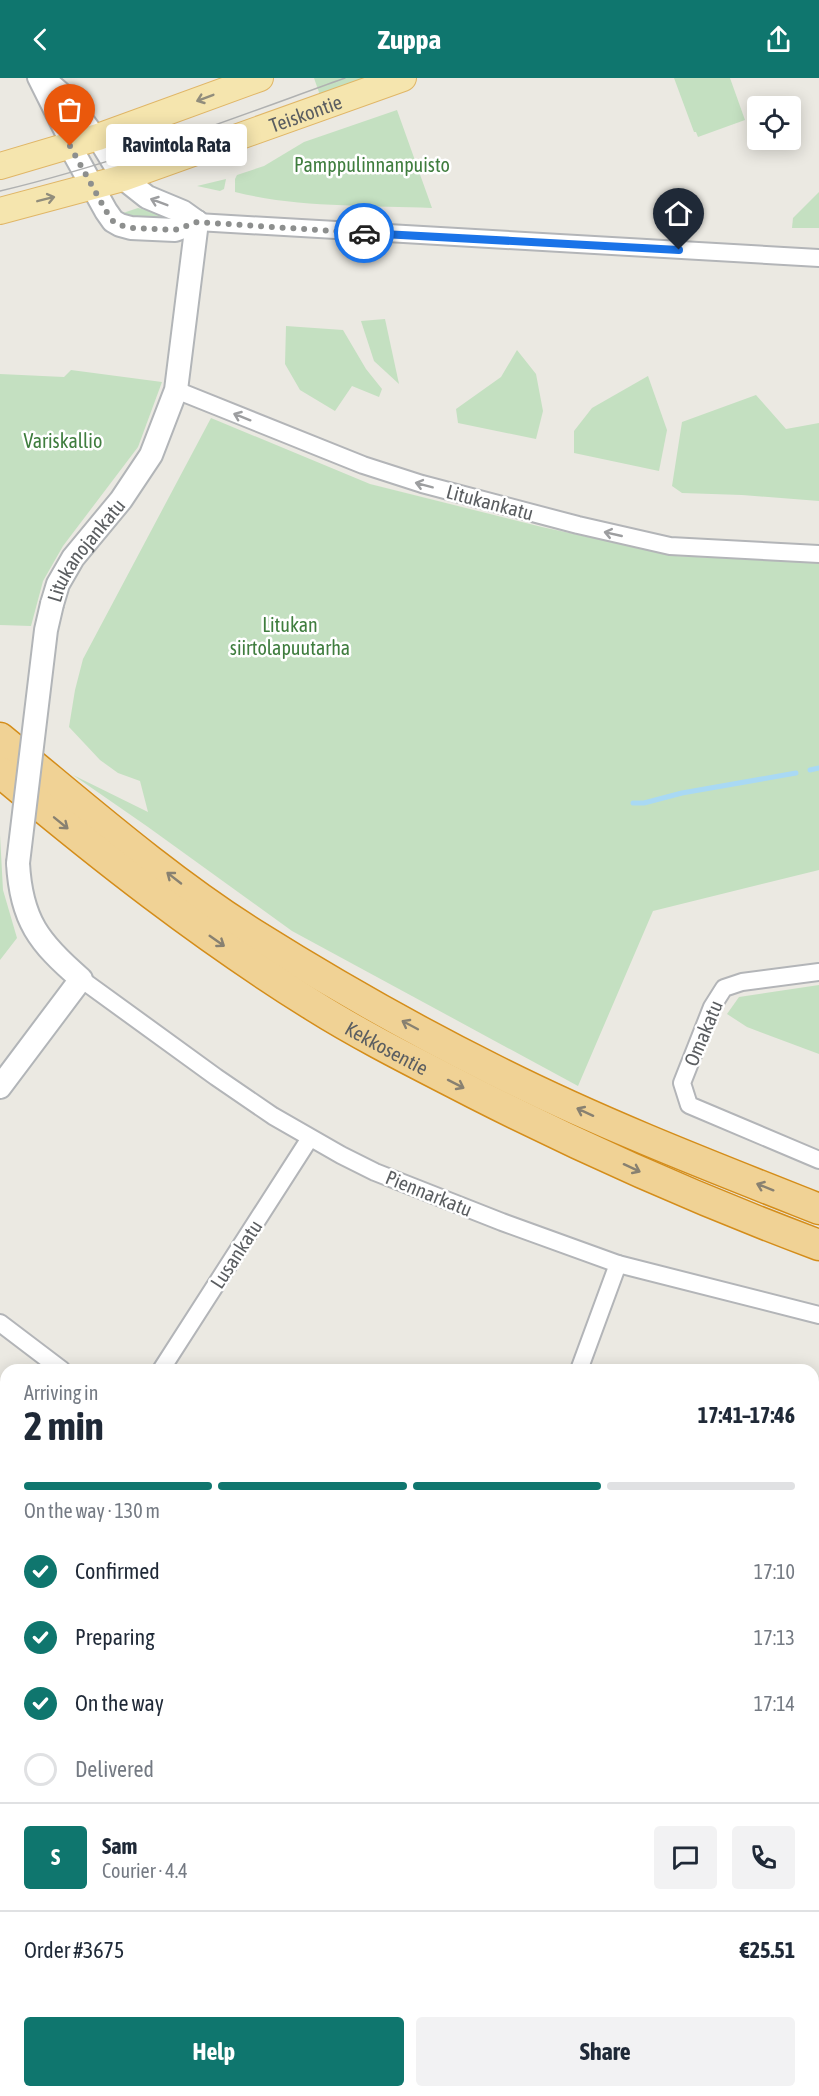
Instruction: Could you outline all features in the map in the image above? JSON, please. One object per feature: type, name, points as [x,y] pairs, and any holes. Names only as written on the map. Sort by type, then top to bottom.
[{"type":"highway","name":"Kekkosentie","points":[[0,738],[69,797],[192,891],[252,933],[378,1008],[495,1070],[587,1113],[819,1209]]},
{"type":"highway","name":"Kekkosentie","points":[[0,772],[166,904],[315,1006],[424,1067],[572,1140],[668,1185],[819,1245]]},
{"type":"main road","points":[[0,166],[98,137],[260,78]]},
{"type":"main road","name":"Teiskontie","points":[[0,211],[123,178],[403,78]]},
{"type":"street","points":[[36,78],[91,187],[113,221],[131,228],[175,230],[197,222],[819,258]]},
{"type":"street","points":[[47,78],[68,96],[98,137],[123,178],[147,197],[183,212],[197,222]]},
{"type":"street","name":"Litukanojankatu","points":[[81,979],[39,939],[23,900],[19,882],[18,863],[46,630],[58,584],[73,558],[121,500],[151,454],[176,390],[197,222]]},
{"type":"street","name":"Litukankatu","points":[[176,390],[353,462],[422,484],[611,534],[670,546],[819,554]]},
{"type":"street","name":"Omakatu","points":[[819,972],[742,982],[724,988],[712,1007],[682,1083],[689,1105],[819,1160]]},
{"type":"street","points":[[0,1087],[81,979]]},
{"type":"street","name":"Piennarkatu","points":[[81,979],[216,1077],[310,1138],[392,1179],[618,1264],[819,1316]]},
{"type":"street","name":"Lusankatu","points":[[165,1364],[310,1138]]},
{"type":"street","points":[[581,1364],[618,1264]]},
{"type":"street","points":[[0,1323],[54,1364]]},
{"type":"green space","points":[[314,78],[376,78],[321,98]]},
{"type":"green space","points":[[674,78],[730,78],[745,120],[698,137],[694,132]]},
{"type":"green space","name":"Pamppulinnanpuisto","points":[[397,110],[432,208],[308,203],[235,192],[237,175],[264,166],[304,142]]},
{"type":"green space","points":[[226,179],[224,189],[220,191],[197,186]]},
{"type":"green space","points":[[819,192],[819,228],[792,228],[793,218]]},
{"type":"green space","points":[[138,208],[183,220],[135,219],[123,213]]},
{"type":"green space","points":[[385,319],[399,384],[374,361],[361,321]]},
{"type":"green space","points":[[286,326],[343,330],[366,369],[382,389],[379,397],[352,386],[335,411],[300,390],[285,364]]},
{"type":"green space","points":[[517,350],[536,374],[543,411],[536,439],[458,423],[456,409],[501,377]]},
{"type":"green space","name":"Variskallio","points":[[71,370],[162,382],[138,447],[63,546],[43,581],[31,626],[0,625],[0,374],[64,377]]},
{"type":"green space","points":[[648,376],[667,430],[659,471],[574,453],[574,431],[592,408]]},
{"type":"green space","points":[[756,395],[786,429],[819,423],[819,501],[682,493],[672,486],[682,422]]},
{"type":"green space","name":"Litukan siirtolapuutarha","points":[[211,418],[370,484],[542,527],[676,556],[819,563],[819,870],[653,911],[578,1086],[292,931],[73,775],[148,812],[140,781],[118,773],[100,760],[69,727],[83,659]]},
{"type":"green space","points":[[0,835],[3,890],[17,938],[0,960]]},
{"type":"green space","points":[[819,985],[819,1054],[747,1027],[727,1014],[739,997]]},
{"type":"waterway","points":[[810,770],[819,768]]},
{"type":"waterway","points":[[633,803],[644,803],[682,793],[796,773]]},
{"type":"tram line","points":[[0,191],[131,154],[345,78]]},
{"type":"way so far","points":[[70,146],[106,211],[113,221],[120,225],[131,228],[175,230],[197,222],[364,233]]},
{"type":"place","name":"Ravintola Rata","points":[[70,146]]},
{"type":"route","points":[[364,233],[679,250]]}]
